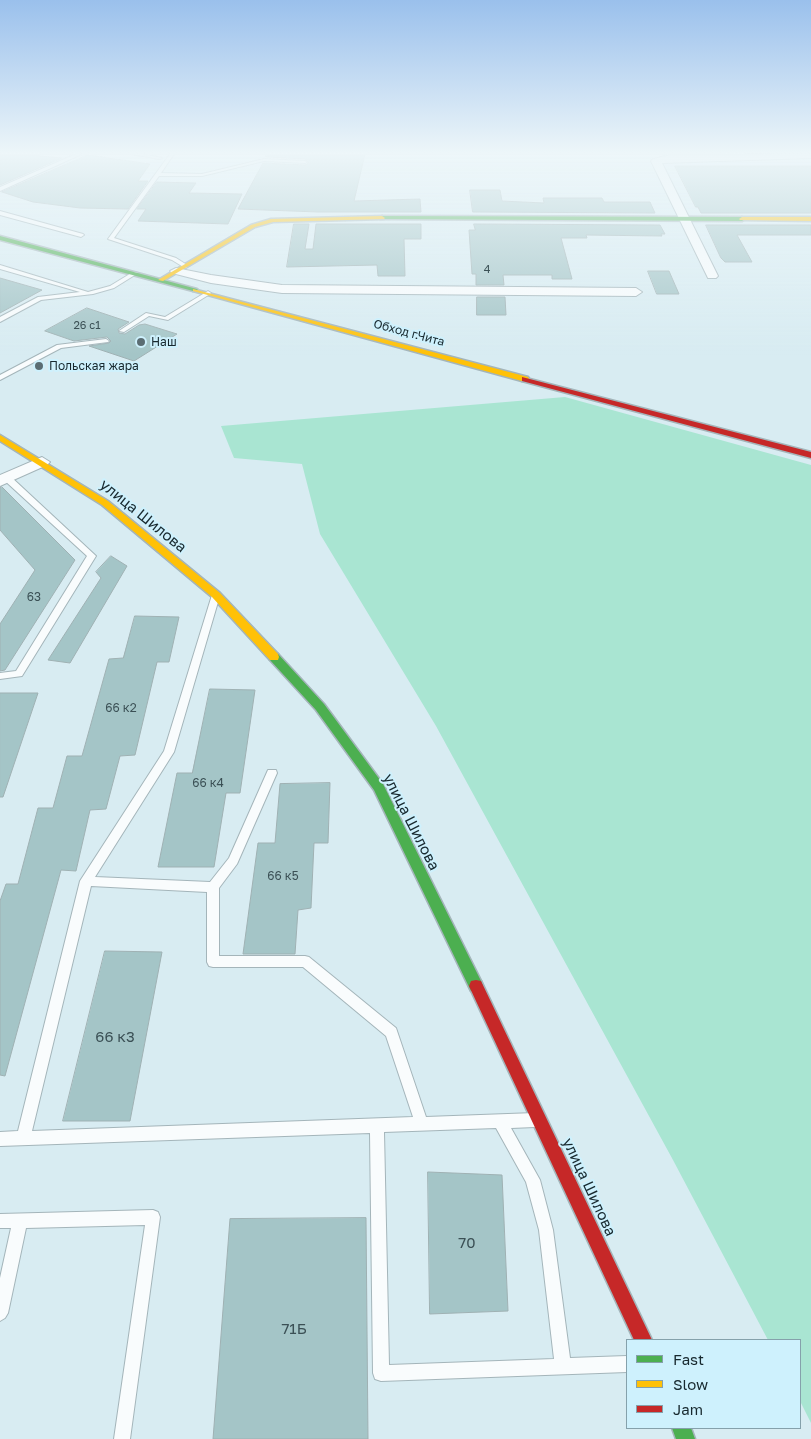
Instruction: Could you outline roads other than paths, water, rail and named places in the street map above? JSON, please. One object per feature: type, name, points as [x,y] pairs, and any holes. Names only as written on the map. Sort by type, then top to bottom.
[{"type":"main road","points":[[162,280],[253,226],[278,221]]},
{"type":"main road","name":"Обход г.Чита","points":[[0,238],[811,455]]},
{"type":"main road","name":"улица Шилова","points":[[0,437],[105,503],[216,595],[320,706],[379,787],[541,1120],[643,1339]]},
{"type":"street","points":[[684,221],[712,276]]},
{"type":"street","points":[[180,268],[211,279],[282,289],[636,292]]},
{"type":"street","points":[[4,480],[42,462]]},
{"type":"lane","points":[[30,221],[81,235]]},
{"type":"lane","points":[[124,221],[111,239],[174,258],[180,268]]},
{"type":"lane","points":[[0,267],[90,293]]},
{"type":"lane","points":[[0,320],[40,298],[90,293],[112,287],[135,273]]},
{"type":"lane","points":[[122,331],[148,314],[166,319],[208,293]]},
{"type":"lane","points":[[0,378],[59,346],[106,341]]},
{"type":"lane","points":[[0,676],[19,674],[92,556],[4,480]]},
{"type":"lane","points":[[23,1138],[86,881],[169,752],[216,595]]},
{"type":"lane","points":[[272,773],[233,861],[213,887],[212,962],[305,962],[391,1032],[422,1124]]},
{"type":"lane","points":[[86,881],[213,887]]},
{"type":"lane","points":[[0,1139],[541,1120]]},
{"type":"lane","points":[[500,1121],[533,1180],[546,1230],[563,1367]]},
{"type":"lane","points":[[377,1126],[381,1374],[626,1364]]},
{"type":"lane","points":[[0,1221],[153,1216],[122,1439]]},
{"type":"lane","points":[[0,1313],[20,1220]]},
{"type":"place","name":"Наш","points":[[141,342]]},
{"type":"place","name":"Польская жара","points":[[39,366]]}]
